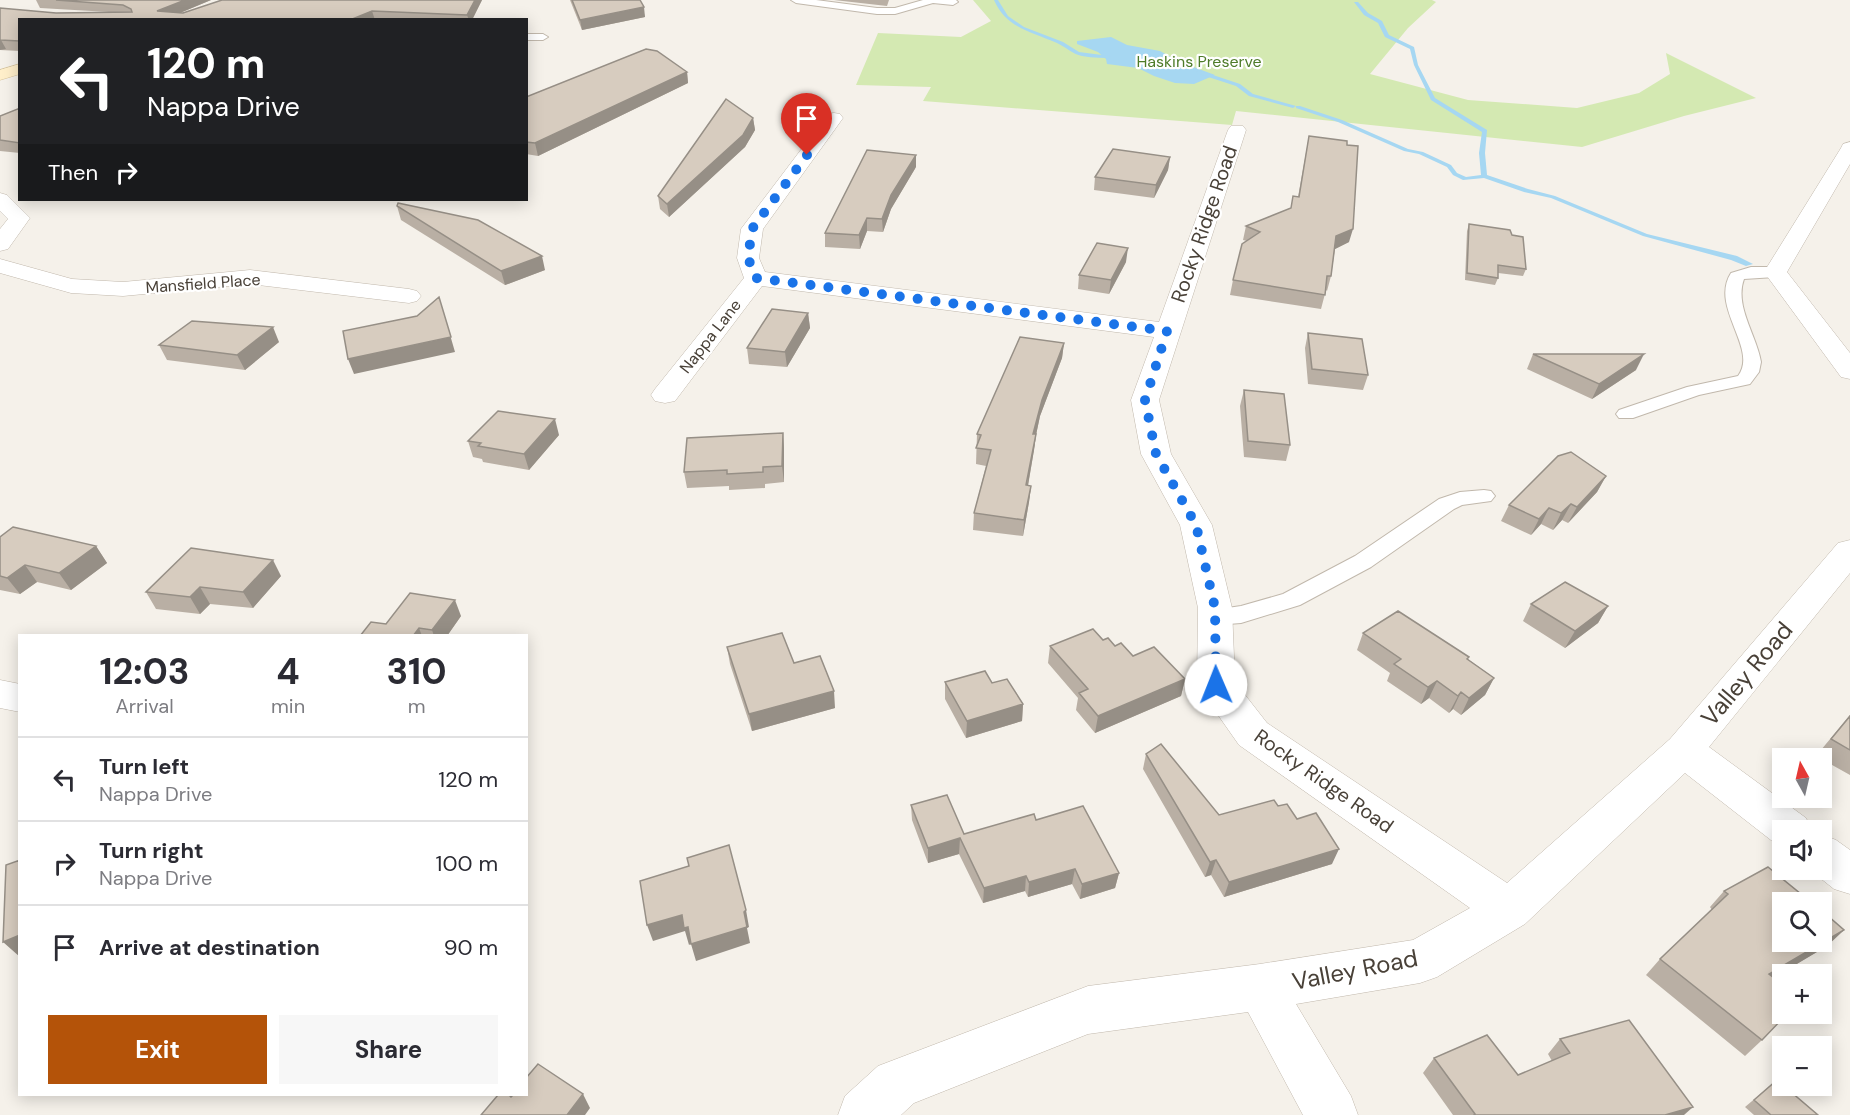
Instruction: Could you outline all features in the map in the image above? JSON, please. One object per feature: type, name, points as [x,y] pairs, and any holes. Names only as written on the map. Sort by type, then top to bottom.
[{"type":"street","points":[[834,118],[752,229],[748,258],[756,278],[1167,331]]},
{"type":"street","name":"Rocky Ridge Road","points":[[1237,130],[1145,400],[1156,454],[1196,525],[1215,617],[1216,685],[1253,734],[1509,910]]},
{"type":"street","points":[[1850,148],[1775,272],[1850,370]]},
{"type":"street","points":[[0,199],[19,218],[0,244]]},
{"type":"street","name":"Mansfield Place","points":[[0,266],[71,286],[123,289],[250,277],[408,296]]},
{"type":"street","name":"Nappa Lane","points":[[665,395],[756,278]]},
{"type":"street","name":"Valley Road","points":[[864,1115],[896,1084],[1089,1010],[1260,987],[1420,961],[1509,910],[1683,750],[1850,551]]},
{"type":"street","points":[[0,694],[18,698]]},
{"type":"street","points":[[1683,750],[1776,820]]},
{"type":"street","points":[[1832,861],[1850,875]]},
{"type":"street","points":[[1260,987],[1332,1115]]},
{"type":"lane","points":[[796,0],[877,11],[895,11],[933,0],[953,2]]},
{"type":"lane","points":[[528,37],[543,37]]},
{"type":"lane","points":[[1626,414],[1694,391],[1744,380],[1749,376],[1753,368],[1752,354],[1735,309],[1732,290],[1737,276],[1751,272],[1775,272]]},
{"type":"lane","points":[[1215,617],[1234,617],[1284,603],[1353,567],[1411,531],[1453,501],[1484,496]]},
{"type":"green space","name":"Haskins Preserve","points":[[973,0],[1432,0],[1436,2],[1408,28],[1370,74],[1468,100],[1577,108],[1639,93],[1670,74],[1666,53],[1756,98],[1684,116],[1582,147],[1236,111],[1232,125],[923,101],[931,87],[856,85],[878,33],[961,37],[991,21]]},
{"type":"water","points":[[1111,37],[1127,45],[1160,51],[1180,62],[1215,75],[1194,84],[1175,83],[1138,68],[1107,64],[1106,59],[1098,52],[1077,44],[1077,41]]},
{"type":"building","points":[[56,0],[185,0],[157,11],[183,13],[222,0],[475,0],[467,15],[372,11],[355,18],[18,18],[18,41],[0,40],[0,8],[56,13],[132,12],[123,5]]},
{"type":"building","points":[[572,0],[640,0],[644,7],[580,20]]},
{"type":"building","points":[[646,49],[657,51],[687,72],[535,143],[528,142],[528,96]]},
{"type":"building","points":[[726,99],[753,118],[743,135],[667,204],[658,196]]},
{"type":"building","points":[[18,109],[18,143],[0,140],[0,116]]},
{"type":"building","points":[[1309,136],[1347,141],[1347,145],[1358,146],[1353,229],[1336,236],[1331,276],[1327,276],[1325,295],[1233,280],[1242,244],[1260,232],[1246,226],[1291,208],[1293,196],[1299,197]]},
{"type":"building","points":[[1113,149],[1170,157],[1156,185],[1095,177]]},
{"type":"building","points":[[867,150],[916,155],[891,195],[882,219],[867,218],[859,235],[825,233]]},
{"type":"building","points":[[398,203],[478,220],[542,256],[501,271],[397,206]]},
{"type":"building","points":[[1469,224],[1510,230],[1512,235],[1523,237],[1526,269],[1498,265],[1498,278],[1467,273]]},
{"type":"building","points":[[1097,243],[1128,248],[1111,280],[1079,275]]},
{"type":"building","points":[[439,297],[451,337],[348,359],[343,331],[417,316]]},
{"type":"building","points":[[772,309],[808,313],[785,352],[747,348]]},
{"type":"building","points":[[192,321],[273,327],[237,355],[159,345]]},
{"type":"building","points":[[1308,333],[1362,339],[1368,375],[1312,369]]},
{"type":"building","points":[[1020,337],[1064,343],[1042,400],[1033,434],[1036,434],[1026,485],[1031,486],[1024,520],[974,513],[991,450],[976,448],[981,435],[977,434]]},
{"type":"building","points":[[1533,354],[1644,354],[1599,384]]},
{"type":"building","points":[[1244,390],[1284,394],[1290,445],[1248,441]]},
{"type":"building","points":[[498,411],[555,419],[524,454],[478,446],[481,443],[468,441]]},
{"type":"building","points":[[783,433],[782,466],[763,467],[763,472],[727,474],[727,470],[684,472],[687,438]]},
{"type":"building","points":[[1571,452],[1606,476],[1577,507],[1571,504],[1561,513],[1549,508],[1539,519],[1509,505],[1558,456]]},
{"type":"building","points":[[13,527],[96,546],[59,573],[25,565],[7,578],[0,576],[0,537]]},
{"type":"building","points":[[191,548],[273,560],[243,592],[200,587],[190,597],[146,592]]},
{"type":"building","points":[[1565,582],[1608,606],[1575,631],[1531,604]]},
{"type":"building","points":[[410,593],[455,600],[432,630],[419,628],[414,634],[362,634],[371,622],[386,624]]},
{"type":"building","points":[[1398,611],[1469,657],[1467,659],[1494,678],[1469,698],[1461,692],[1458,696],[1437,681],[1428,687],[1394,664],[1401,659],[1363,633]]},
{"type":"building","points":[[1093,629],[1103,640],[1108,638],[1115,646],[1121,643],[1133,656],[1154,647],[1185,679],[1098,716],[1079,693],[1088,689],[1050,646]]},
{"type":"building","points":[[782,633],[794,663],[820,656],[834,691],[749,714],[727,647]]},
{"type":"building","points":[[985,671],[992,683],[1007,679],[1023,704],[967,721],[945,682]]},
{"type":"building","points":[[1850,716],[1850,750],[1831,739]]},
{"type":"building","points":[[1161,744],[1219,815],[1274,800],[1278,806],[1287,804],[1297,819],[1316,813],[1339,849],[1229,882],[1216,860],[1210,862],[1146,754]]},
{"type":"building","points":[[947,795],[964,834],[1034,814],[1036,820],[1083,806],[1119,873],[1082,884],[1075,869],[1029,882],[1026,876],[984,888],[960,838],[928,848],[911,805]]},
{"type":"building","points":[[729,845],[746,910],[744,912],[747,927],[691,944],[688,927],[684,928],[682,915],[647,925],[640,881],[689,866],[687,858]]},
{"type":"building","points":[[18,861],[18,936],[3,942],[6,865]]},
{"type":"building","points":[[1768,867],[1772,870],[1772,880],[1784,880],[1799,892],[1772,892],[1772,952],[1806,952],[1786,964],[1772,964],[1772,972],[1769,974],[1772,976],[1772,1024],[1777,1024],[1762,1040],[1660,959],[1728,894],[1724,891]]},
{"type":"building","points":[[1832,920],[1844,930],[1832,937]]},
{"type":"building","points":[[1629,1020],[1693,1107],[1665,1115],[1474,1115],[1434,1058],[1487,1035],[1518,1075],[1570,1053],[1560,1039]]},
{"type":"building","points":[[538,1064],[583,1094],[567,1115],[481,1115],[497,1096],[528,1096],[528,1076]]},
{"type":"building","points":[[1772,1084],[1772,1096],[1796,1096],[1818,1115],[1771,1115],[1754,1100]]},
{"type":"waterway","points":[[996,0],[1006,17],[1023,28],[1061,43],[1077,53],[1115,57]]},
{"type":"waterway","points":[[1356,3],[1366,14],[1380,22],[1387,36],[1412,48],[1416,65],[1433,99],[1485,131],[1482,153],[1484,176]]},
{"type":"waterway","points":[[1198,72],[1238,85],[1251,95],[1293,106]]},
{"type":"waterway","points":[[1298,107],[1340,121],[1406,150],[1421,153],[1449,166],[1455,174],[1465,179],[1484,176]]},
{"type":"waterway","points":[[1484,176],[1526,191],[1553,197],[1645,235],[1749,264]]},
{"type":"route","points":[[807,155],[752,229],[748,258],[756,278],[1167,331],[1145,400],[1156,454],[1196,525],[1215,608],[1216,685]]}]
